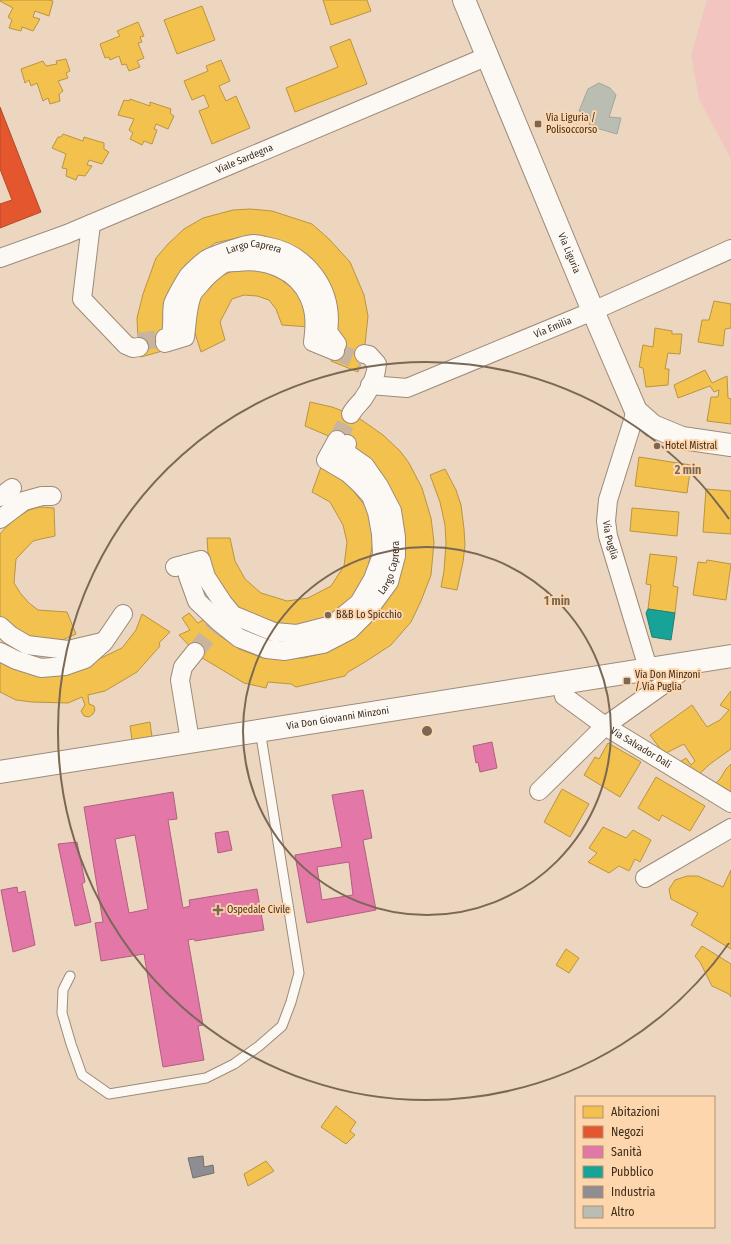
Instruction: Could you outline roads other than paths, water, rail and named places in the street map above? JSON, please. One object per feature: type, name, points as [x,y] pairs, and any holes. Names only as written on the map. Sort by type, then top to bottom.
[{"type":"main road","name":"Via Liguria","points":[[464,0],[636,411],[653,426],[682,438],[731,445]]},
{"type":"main road","name":"Via Don Giovanni Minzoni","points":[[0,772],[731,656]]},
{"type":"street","name":"Viale Sardegna","points":[[0,258],[67,234],[488,56]]},
{"type":"street","points":[[91,224],[82,299],[135,344]]},
{"type":"street","name":"Largo Caprera","points":[[165,341],[172,333],[173,304],[188,276],[207,259],[227,251],[253,244],[277,248],[295,257],[310,269],[325,294],[329,307],[330,323],[328,332],[336,348]]},
{"type":"street","name":"Via Emilia","points":[[367,392],[407,388],[593,311],[731,249]]},
{"type":"street","points":[[356,417],[353,409],[367,392],[376,374],[368,360]]},
{"type":"street","name":"Via Puglia","points":[[636,411],[608,500],[606,521],[608,536],[648,668]]},
{"type":"street","name":"Largo Caprera","points":[[187,564],[188,576],[197,601],[221,620],[239,638],[267,649],[285,651],[323,644],[350,630],[364,616],[389,582],[396,556],[396,537],[392,511],[379,486],[365,466],[342,450],[342,442]]},
{"type":"street","points":[[0,519],[24,501],[42,496],[52,496]]},
{"type":"street","points":[[0,652],[16,660],[41,668],[65,666],[85,659],[104,642],[123,614]]},
{"type":"street","points":[[0,626],[10,635],[28,645],[68,650],[104,642]]},
{"type":"street","points":[[190,741],[180,680],[183,667],[195,652]]},
{"type":"street","points":[[540,791],[605,726],[678,674],[676,665]]},
{"type":"street","name":"Via Salvador Dalí","points":[[561,684],[564,696],[605,726],[731,803]]},
{"type":"street","points":[[645,878],[731,828]]},
{"type":"lane","points":[[70,976],[63,990],[62,1013],[71,1044],[82,1075],[109,1094],[206,1078],[234,1064],[282,1026],[291,1002],[298,973],[260,730]]},
{"type":"tunnel","points":[[138,342],[165,338]]},
{"type":"tunnel","points":[[335,351],[362,362]]},
{"type":"tunnel","points":[[337,440],[351,414]]},
{"type":"tunnel","points":[[195,652],[214,629]]},
{"type":"place","name":"Via Liguria / Polisoccorso","points":[[538,124]]},
{"type":"place","name":"Hotel Mistral","points":[[657,446]]},
{"type":"place","name":"B&B Lo Spicchio","points":[[328,615]]},
{"type":"place","name":"Via Don Minzoni / Via Puglia","points":[[627,681]]},
{"type":"place","name":"Ospedale Civile","points":[[218,910]]}]
